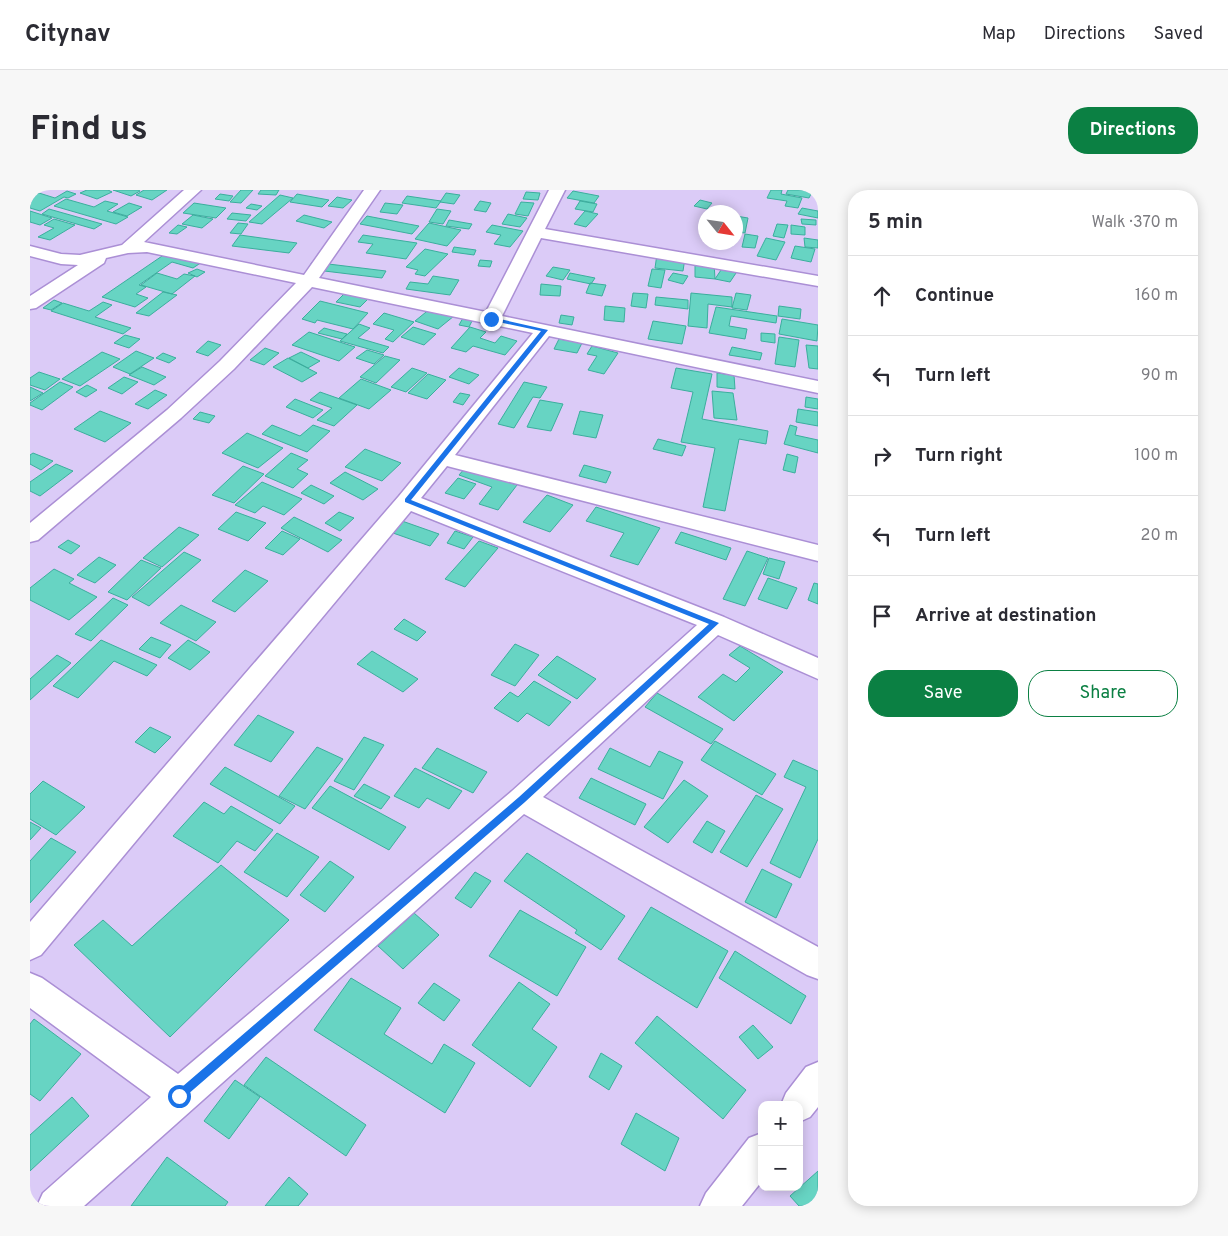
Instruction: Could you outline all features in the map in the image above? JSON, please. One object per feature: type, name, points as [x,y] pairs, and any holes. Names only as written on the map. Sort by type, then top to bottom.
[{"type":"street","points":[[128,248],[192,190]]},
{"type":"street","points":[[30,535],[200,391],[309,280],[372,190]]},
{"type":"street","points":[[491,319],[557,190]]},
{"type":"street","points":[[536,232],[818,281]]},
{"type":"street","points":[[30,250],[60,260],[80,260],[103,256],[128,248],[147,247],[818,387]]},
{"type":"street","points":[[30,304],[103,256]]},
{"type":"street","points":[[30,944],[407,501],[545,330]]},
{"type":"street","points":[[442,458],[818,553]]},
{"type":"street","points":[[407,501],[715,623],[818,668]]},
{"type":"street","points":[[56,1206],[179,1096],[522,799],[715,623]]},
{"type":"street","points":[[522,799],[818,964]]},
{"type":"street","points":[[30,989],[179,1096]]},
{"type":"street","points":[[801,1101],[818,1079]]},
{"type":"street","points":[[719,1206],[758,1156]]},
{"type":"building","points":[[87,190],[108,190],[112,192],[97,199],[80,193]]},
{"type":"building","points":[[113,190],[138,190],[140,191],[131,196]]},
{"type":"building","points":[[144,190],[167,190],[152,200],[136,195]]},
{"type":"building","points":[[241,190],[253,190],[241,203],[230,202]]},
{"type":"building","points":[[261,190],[279,190],[276,195],[258,194]]},
{"type":"building","points":[[771,190],[782,190],[781,194],[802,198],[798,208],[785,206],[787,201],[767,198]]},
{"type":"building","points":[[788,190],[813,190],[809,198],[786,194]]},
{"type":"building","points":[[67,191],[76,194],[68,198],[64,197],[40,211],[30,208],[30,198],[39,193],[55,198]]},
{"type":"building","points":[[573,191],[599,196],[594,203],[567,198]]},
{"type":"building","points":[[526,192],[540,193],[538,200],[523,199]]},
{"type":"building","points":[[446,193],[460,195],[454,204],[440,202]]},
{"type":"building","points":[[220,194],[233,196],[229,201],[215,199]]},
{"type":"building","points":[[297,194],[329,200],[322,207],[290,202]]},
{"type":"building","points":[[280,195],[293,198],[262,224],[249,222]]},
{"type":"building","points":[[407,196],[441,201],[436,208],[402,203]]},
{"type":"building","points":[[337,197],[352,200],[343,208],[328,206]]},
{"type":"building","points":[[66,199],[94,207],[105,201],[118,204],[107,211],[128,217],[116,224],[54,206]]},
{"type":"building","points":[[700,200],[712,203],[710,205],[694,206]]},
{"type":"building","points":[[480,201],[491,203],[486,212],[474,210]]},
{"type":"building","points":[[580,201],[597,204],[593,212],[575,209]]},
{"type":"building","points":[[521,202],[534,203],[528,216],[515,214]]},
{"type":"building","points":[[129,203],[142,207],[127,216],[113,212]]},
{"type":"building","points":[[194,203],[226,208],[216,218],[183,213]]},
{"type":"building","points":[[385,203],[403,205],[397,214],[380,212]]},
{"type":"building","points":[[251,204],[262,206],[257,210],[246,208]]},
{"type":"building","points":[[802,208],[818,211],[818,218],[798,214]]},
{"type":"building","points":[[49,209],[102,224],[94,229],[42,214]]},
{"type":"building","points":[[437,209],[451,211],[443,224],[429,222]]},
{"type":"building","points":[[30,211],[52,218],[40,225],[30,222]]},
{"type":"building","points":[[585,211],[598,214],[586,227],[574,224]]},
{"type":"building","points":[[232,213],[251,215],[246,221],[227,219]]},
{"type":"building","points":[[508,214],[527,218],[520,227],[502,224]]},
{"type":"building","points":[[193,215],[213,219],[202,228],[182,224]]},
{"type":"building","points":[[304,215],[332,222],[324,228],[296,221]]},
{"type":"building","points":[[367,216],[419,226],[412,234],[360,224]]},
{"type":"building","points":[[743,217],[748,218],[745,233],[743,233]]},
{"type":"building","points":[[54,219],[75,225],[50,240],[38,237],[54,228],[44,225]]},
{"type":"building","points":[[801,219],[816,220],[816,225],[802,224]]},
{"type":"building","points":[[449,220],[472,224],[469,229],[446,226]]},
{"type":"building","points":[[238,223],[248,224],[241,234],[230,233]]},
{"type":"building","points":[[429,223],[461,230],[447,246],[415,239]]},
{"type":"building","points":[[777,224],[788,225],[784,238],[773,236]]},
{"type":"building","points":[[178,225],[187,227],[177,234],[169,233]]},
{"type":"building","points":[[492,225],[523,231],[510,247],[494,244],[501,235],[486,232]]},
{"type":"building","points":[[791,225],[805,227],[805,235],[791,234]]},
{"type":"building","points":[[745,234],[758,236],[755,248],[743,247]]},
{"type":"building","points":[[240,235],[297,243],[289,253],[232,246]]},
{"type":"building","points":[[363,235],[417,243],[406,259],[366,253],[373,244],[358,242]]},
{"type":"building","points":[[766,238],[785,242],[776,260],[757,256]]},
{"type":"building","points":[[804,238],[818,240],[818,248],[805,247]]},
{"type":"building","points":[[795,246],[815,249],[811,262],[791,258]]},
{"type":"building","points":[[454,247],[476,250],[474,255],[452,252]]},
{"type":"building","points":[[425,249],[448,254],[425,276],[415,274],[418,270],[406,267]]},
{"type":"building","points":[[168,252],[202,262],[193,268],[172,262],[139,285],[146,287],[136,294],[148,298],[135,307],[102,297]]},
{"type":"building","points":[[657,254],[685,258],[683,271],[655,268]]},
{"type":"building","points":[[480,260],[492,261],[490,267],[478,266]]},
{"type":"building","points":[[695,261],[714,263],[715,279],[695,277]]},
{"type":"building","points":[[312,262],[386,271],[382,278],[308,269]]},
{"type":"building","points":[[725,264],[740,267],[730,282],[715,279]]},
{"type":"building","points":[[553,267],[570,270],[563,280],[546,276]]},
{"type":"building","points":[[197,269],[205,272],[197,277],[188,273]]},
{"type":"building","points":[[652,269],[665,270],[661,288],[648,286]]},
{"type":"building","points":[[157,273],[177,279],[184,274],[195,276],[172,294],[141,285]]},
{"type":"building","points":[[570,273],[595,278],[591,284],[567,279]]},
{"type":"building","points":[[673,273],[688,276],[683,284],[668,280]]},
{"type":"building","points":[[433,276],[459,280],[450,295],[406,289],[410,282],[428,284]]},
{"type":"building","points":[[590,283],[606,285],[602,296],[586,293]]},
{"type":"building","points":[[541,284],[561,286],[560,296],[540,295]]},
{"type":"building","points":[[163,292],[177,295],[149,316],[136,313]]},
{"type":"building","points":[[345,293],[369,298],[360,307],[336,302]]},
{"type":"building","points":[[633,293],[648,294],[646,308],[631,306]]},
{"type":"building","points":[[691,293],[732,297],[732,307],[708,304],[707,328],[688,326]]},
{"type":"building","points":[[736,293],[751,295],[747,310],[732,308]]},
{"type":"building","points":[[656,297],[688,300],[688,309],[655,305]]},
{"type":"building","points":[[54,300],[62,303],[51,310],[43,308]]},
{"type":"building","points":[[320,301],[368,313],[353,329],[317,320],[315,323],[302,319]]},
{"type":"building","points":[[103,302],[112,305],[95,317],[131,328],[123,334],[51,311],[63,303],[89,311]]},
{"type":"building","points":[[605,306],[625,308],[624,322],[604,320]]},
{"type":"building","points":[[779,306],[801,309],[800,319],[778,316]]},
{"type":"building","points":[[716,307],[777,316],[776,323],[731,316],[729,326],[747,329],[745,339],[709,333]]},
{"type":"building","points":[[431,308],[454,316],[438,329],[415,321]]},
{"type":"building","points":[[384,313],[414,322],[393,342],[385,339],[394,330],[373,324]]},
{"type":"building","points":[[561,315],[574,317],[572,325],[559,323]]},
{"type":"building","points":[[463,318],[473,319],[469,327],[459,325]]},
{"type":"building","points":[[782,319],[818,325],[817,341],[779,334]]},
{"type":"building","points":[[653,321],[686,326],[682,344],[648,339]]},
{"type":"building","points":[[359,324],[370,328],[358,338],[389,347],[383,353],[340,341]]},
{"type":"building","points":[[413,327],[436,334],[424,345],[401,337]]},
{"type":"building","points":[[470,327],[486,332],[480,338],[495,343],[501,336],[517,341],[505,355],[473,346],[466,352],[451,348]]},
{"type":"building","points":[[324,328],[347,334],[342,339],[318,333]]},
{"type":"building","points":[[309,332],[355,347],[339,361],[292,345]]},
{"type":"building","points":[[761,333],[775,334],[775,343],[761,341]]},
{"type":"building","points":[[125,335],[140,339],[129,348],[114,343]]},
{"type":"building","points":[[779,337],[799,340],[795,367],[775,364]]},
{"type":"building","points":[[559,339],[582,343],[577,353],[554,349]]},
{"type":"building","points":[[208,341],[221,345],[208,356],[196,352]]},
{"type":"building","points":[[806,345],[818,346],[818,369],[809,368]]},
{"type":"building","points":[[592,346],[618,353],[604,374],[588,370],[597,356],[587,354]]},
{"type":"building","points":[[732,347],[762,353],[760,360],[729,355]]},
{"type":"building","points":[[265,348],[279,353],[264,365],[250,360]]},
{"type":"building","points":[[367,350],[384,355],[374,364],[356,358]]},
{"type":"building","points":[[136,351],[154,358],[130,374],[113,367]]},
{"type":"building","points":[[102,352],[120,359],[80,386],[62,379]]},
{"type":"building","points":[[301,352],[320,361],[308,368],[289,358]]},
{"type":"building","points":[[163,353],[176,358],[169,363],[156,358]]},
{"type":"building","points":[[385,356],[400,360],[376,383],[360,377]]},
{"type":"building","points":[[288,358],[317,373],[302,382],[273,367]]},
{"type":"building","points":[[142,367],[166,377],[154,385],[129,375]]},
{"type":"building","points":[[412,368],[427,373],[406,392],[391,387]]},
{"type":"building","points":[[459,368],[479,375],[469,384],[449,377]]},
{"type":"building","points":[[676,368],[712,374],[702,419],[768,431],[766,444],[739,439],[725,511],[703,507],[715,448],[681,442],[693,392],[671,388]]},
{"type":"building","points":[[39,372],[60,379],[45,390],[30,385],[30,378]]},
{"type":"building","points":[[717,373],[734,375],[735,389],[717,387]]},
{"type":"building","points":[[428,374],[446,380],[427,399],[408,393]]},
{"type":"building","points":[[124,377],[138,382],[122,394],[108,388]]},
{"type":"building","points":[[361,379],[391,390],[369,409],[339,398]]},
{"type":"building","points":[[60,382],[73,387],[42,410],[30,405],[30,403]]},
{"type":"building","points":[[524,382],[547,387],[540,398],[533,397],[514,428],[498,424]]},
{"type":"building","points":[[87,385],[97,390],[86,397],[76,392]]},
{"type":"building","points":[[30,387],[43,393],[30,401]]},
{"type":"building","points":[[155,390],[167,395],[148,409],[135,404]]},
{"type":"building","points":[[712,391],[733,393],[737,420],[714,418]]},
{"type":"building","points":[[320,392],[357,405],[334,426],[317,420],[332,408],[310,400]]},
{"type":"building","points":[[460,393],[470,395],[463,405],[453,402]]},
{"type":"building","points":[[806,397],[818,399],[818,409],[805,407]]},
{"type":"building","points":[[295,399],[323,410],[313,418],[286,407]]},
{"type":"building","points":[[540,400],[563,404],[551,431],[527,427]]},
{"type":"building","points":[[798,409],[818,412],[818,426],[796,422]]},
{"type":"building","points":[[100,411],[131,423],[105,442],[74,429]]},
{"type":"building","points":[[580,411],[603,415],[596,438],[573,434]]},
{"type":"building","points":[[200,412],[215,416],[209,423],[193,419]]},
{"type":"building","points":[[272,425],[300,436],[313,425],[330,431],[307,452],[262,434]]},
{"type":"building","points":[[790,425],[797,427],[795,435],[818,440],[818,453],[784,444]]},
{"type":"building","points":[[247,433],[283,448],[258,468],[222,453]]},
{"type":"building","points":[[658,439],[686,446],[682,456],[653,449]]},
{"type":"building","points":[[365,449],[401,463],[382,481],[345,467]]},
{"type":"building","points":[[33,453],[53,461],[41,470],[30,464],[30,455]]},
{"type":"building","points":[[291,453],[308,460],[297,469],[308,474],[293,488],[265,476]]},
{"type":"building","points":[[787,454],[798,457],[795,473],[783,470]]},
{"type":"building","points":[[56,464],[73,471],[40,496],[30,491],[30,482]]},
{"type":"building","points":[[584,465],[611,472],[606,483],[579,476]]},
{"type":"building","points":[[243,466],[264,474],[234,503],[212,495]]},
{"type":"building","points":[[465,468],[517,485],[498,510],[479,504],[492,487],[459,475]]},
{"type":"building","points":[[345,472],[378,489],[363,500],[330,483]]},
{"type":"building","points":[[458,478],[476,484],[464,499],[445,493]]},
{"type":"building","points":[[262,482],[302,499],[284,515],[263,506],[255,513],[235,505]]},
{"type":"building","points":[[311,485],[334,496],[324,504],[301,493]]},
{"type":"building","points":[[547,495],[573,505],[550,532],[523,522]]},
{"type":"building","points":[[596,507],[660,528],[638,565],[610,556],[624,533],[586,521]]},
{"type":"building","points":[[236,512],[266,523],[248,541],[218,529]]},
{"type":"building","points":[[339,512],[354,518],[340,531],[325,523]]},
{"type":"building","points":[[294,517],[342,540],[328,552],[281,528]]},
{"type":"building","points":[[402,521],[439,534],[430,546],[393,533]]},
{"type":"building","points":[[179,527],[199,535],[162,567],[143,558]]},
{"type":"building","points":[[282,531],[300,539],[283,555],[265,548]]},
{"type":"building","points":[[455,531],[473,537],[464,549],[447,543]]},
{"type":"building","points":[[681,532],[731,548],[726,560],[675,543]]},
{"type":"building","points":[[68,540],[80,546],[71,554],[58,547]]},
{"type":"building","points":[[479,541],[498,548],[465,587],[445,579]]},
{"type":"building","points":[[747,551],[768,558],[745,606],[723,599]]},
{"type":"building","points":[[184,552],[201,560],[149,606],[132,597]]},
{"type":"building","points":[[99,557],[116,565],[95,583],[77,575]]},
{"type":"building","points":[[769,558],[785,562],[779,579],[763,574]]},
{"type":"building","points":[[141,560],[161,568],[127,600],[108,592]]},
{"type":"building","points":[[54,569],[74,579],[69,583],[97,597],[69,620],[30,600],[30,588]]},
{"type":"building","points":[[245,570],[268,581],[235,612],[212,601]]},
{"type":"building","points":[[768,578],[797,588],[787,609],[758,599]]},
{"type":"building","points":[[814,583],[818,584],[818,604],[808,600]]},
{"type":"building","points":[[113,598],[128,605],[91,641],[75,634]]},
{"type":"building","points":[[181,605],[216,622],[196,641],[160,623]]},
{"type":"building","points":[[404,619],[426,632],[417,641],[394,629]]},
{"type":"building","points":[[151,637],[171,645],[160,658],[139,649]]},
{"type":"building","points":[[101,640],[157,665],[147,676],[114,661],[78,698],[53,686]]},
{"type":"building","points":[[188,640],[210,652],[190,670],[168,658]]},
{"type":"building","points":[[515,644],[539,655],[515,686],[491,675]]},
{"type":"building","points":[[740,646],[783,672],[734,721],[698,697],[723,674],[736,682],[750,668],[729,655]]},
{"type":"building","points":[[372,651],[418,679],[403,692],[357,664]]},
{"type":"building","points":[[57,655],[71,663],[30,700],[30,679]]},
{"type":"building","points":[[557,656],[596,679],[577,699],[538,675]]},
{"type":"building","points":[[534,681],[571,702],[549,726],[527,713],[518,722],[494,708],[510,692],[518,697]]},
{"type":"building","points":[[657,693],[723,729],[711,744],[645,707]]},
{"type":"building","points":[[258,715],[294,732],[271,762],[234,745]]},
{"type":"building","points":[[150,727],[171,737],[155,753],[135,742]]},
{"type":"building","points":[[364,737],[384,745],[354,790],[334,781]]},
{"type":"building","points":[[715,741],[776,774],[762,795],[701,760]]},
{"type":"building","points":[[317,747],[343,759],[305,809],[279,796]]},
{"type":"building","points":[[437,748],[487,772],[473,793],[422,768]]},
{"type":"building","points":[[610,748],[650,767],[659,751],[683,762],[663,799],[598,769]]},
{"type":"building","points":[[793,760],[818,771],[818,839],[800,878],[770,863],[806,787],[784,777]]},
{"type":"building","points":[[225,767],[295,806],[280,824],[210,784]]},
{"type":"building","points":[[415,768],[462,791],[449,809],[427,798],[419,808],[394,796]]},
{"type":"building","points":[[591,778],[646,804],[635,825],[579,798]]},
{"type":"building","points":[[684,780],[708,796],[668,843],[644,827]]},
{"type":"building","points":[[43,781],[85,807],[56,835],[30,819],[30,794]]},
{"type":"building","points":[[364,784],[390,797],[381,809],[354,796]]},
{"type":"building","points":[[330,786],[406,827],[389,850],[312,808]]},
{"type":"building","points":[[756,795],[783,809],[747,867],[720,852]]},
{"type":"building","points":[[204,802],[224,814],[231,806],[273,830],[255,851],[237,841],[218,863],[173,836]]},
{"type":"building","points":[[707,821],[725,831],[712,853],[693,842]]},
{"type":"building","points":[[30,822],[41,828],[30,840]]},
{"type":"building","points":[[277,833],[319,857],[287,897],[244,872]]},
{"type":"building","points":[[51,838],[76,852],[30,903],[30,861]]},
{"type":"building","points":[[527,853],[625,916],[601,950],[575,933],[577,930],[504,881]]},
{"type":"building","points":[[330,861],[354,877],[325,912],[300,895]]},
{"type":"building","points":[[221,865],[289,920],[170,1037],[74,945],[103,920],[132,946]]},
{"type":"building","points":[[762,869],[792,884],[776,918],[745,902]]},
{"type":"building","points":[[475,872],[491,881],[471,908],[455,898]]},
{"type":"building","points":[[651,907],[728,951],[697,1008],[618,959]]},
{"type":"building","points":[[520,910],[586,947],[557,996],[489,956]]},
{"type":"building","points":[[414,913],[439,935],[403,969],[378,946]]},
{"type":"building","points":[[735,951],[806,996],[791,1024],[719,978]]},
{"type":"building","points":[[351,978],[401,1008],[384,1034],[432,1064],[444,1044],[475,1063],[445,1113],[314,1030]]},
{"type":"building","points":[[519,982],[550,1004],[532,1029],[557,1047],[530,1087],[472,1045]]},
{"type":"building","points":[[434,983],[460,1000],[444,1021],[418,1003]]},
{"type":"building","points":[[657,1016],[746,1090],[723,1119],[635,1043]]},
{"type":"building","points":[[34,1019],[81,1054],[40,1101],[30,1094],[30,1024]]},
{"type":"building","points":[[753,1025],[773,1047],[758,1059],[739,1037]]},
{"type":"building","points":[[601,1053],[622,1066],[609,1090],[589,1077]]},
{"type":"building","points":[[266,1057],[366,1125],[346,1156],[244,1085]]},
{"type":"building","points":[[235,1080],[260,1097],[229,1139],[204,1121]]},
{"type":"building","points":[[72,1097],[89,1116],[30,1171],[30,1135]]},
{"type":"building","points":[[636,1113],[679,1138],[665,1171],[621,1144]]},
{"type":"building","points":[[167,1157],[228,1202],[225,1206],[131,1206]]},
{"type":"building","points":[[818,1171],[818,1206],[799,1206],[790,1196],[796,1191],[803,1191],[803,1184]]},
{"type":"building","points":[[289,1177],[308,1194],[298,1206],[265,1206]]},
{"type":"route","points":[[179,1096],[522,799],[715,623],[407,501],[545,330],[491,319]]}]
